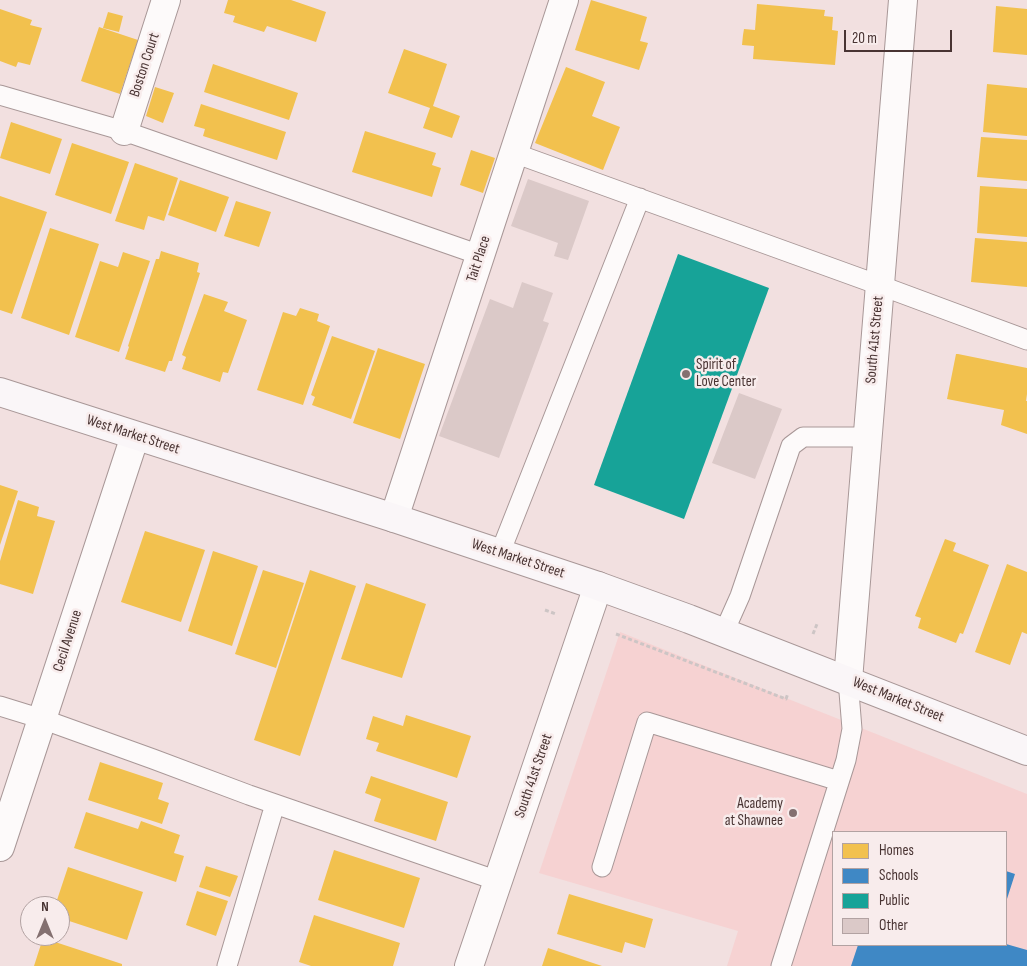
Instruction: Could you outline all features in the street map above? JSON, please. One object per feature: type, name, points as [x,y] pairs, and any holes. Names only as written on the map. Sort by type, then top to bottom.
[{"type":"street","name":"Boston Court","points":[[124,130],[166,0]]},
{"type":"street","name":"Tait Place","points":[[394,518],[564,0]]},
{"type":"street","name":"South 41st Street","points":[[848,680],[902,0]]},
{"type":"street","name":"West Market Street","points":[[0,392],[394,518],[598,586],[724,632],[1027,751]]},
{"type":"street","name":"Cecil Avenue","points":[[0,846],[135,436]]},
{"type":"street","name":"South 41st Street","points":[[470,966],[598,586]]},
{"type":"lane","points":[[0,95],[124,130],[480,255]]},
{"type":"lane","points":[[514,153],[1027,340]]},
{"type":"lane","points":[[500,553],[640,198]]},
{"type":"lane","points":[[724,632],[740,596],[791,446],[804,437],[867,437]]},
{"type":"lane","points":[[781,966],[846,760],[852,729],[848,680]]},
{"type":"lane","points":[[0,706],[42,719],[275,804],[498,881]]},
{"type":"lane","points":[[602,867],[647,722],[839,781]]},
{"type":"lane","points":[[227,966],[275,804]]},
{"type":"shaded area","name":"Academy at Shawnee","points":[[620,632],[1027,794],[1027,966],[727,966],[738,931],[539,873]]},
{"type":"building: Homes","points":[[228,0],[291,0],[326,12],[316,42],[267,26],[264,32],[233,22],[235,16],[224,13]]},
{"type":"building: Homes","points":[[591,0],[647,17],[640,41],[648,43],[639,70],[575,50]]},
{"type":"building: Homes","points":[[757,4],[825,10],[824,16],[833,17],[832,30],[838,31],[835,65],[753,59],[754,46],[742,45],[744,29],[755,30]]},
{"type":"building: Homes","points":[[996,6],[1027,9],[1027,55],[993,52]]},
{"type":"building: Homes","points":[[0,9],[32,20],[30,25],[42,28],[30,65],[18,62],[16,67],[0,61]]},
{"type":"building: Homes","points":[[108,12],[123,16],[119,32],[103,28]]},
{"type":"building: Homes","points":[[99,27],[138,40],[120,94],[81,81]]},
{"type":"building: Homes","points":[[404,49],[447,64],[433,106],[460,116],[452,138],[423,128],[430,108],[388,93]]},
{"type":"building: Homes","points":[[213,64],[298,93],[289,120],[204,92]]},
{"type":"building: Homes","points":[[566,67],[605,82],[592,116],[620,127],[603,170],[535,143]]},
{"type":"building: Homes","points":[[987,84],[1027,88],[1027,136],[983,132]]},
{"type":"building: Homes","points":[[155,87],[174,93],[163,123],[146,116]]},
{"type":"building: Homes","points":[[201,104],[286,132],[277,160],[203,136],[205,129],[194,126]]},
{"type":"building: Homes","points":[[11,122],[62,139],[50,174],[0,158]]},
{"type":"building: Homes","points":[[365,131],[436,153],[432,165],[441,168],[432,197],[352,172]]},
{"type":"building: Homes","points":[[981,137],[1027,140],[1027,181],[977,177]]},
{"type":"building: Homes","points":[[72,143],[129,162],[111,214],[55,195]]},
{"type":"building: Homes","points":[[471,150],[495,158],[483,193],[460,185]]},
{"type":"building: Homes","points":[[135,163],[178,178],[164,221],[148,216],[144,230],[115,221]]},
{"type":"building: Homes","points":[[180,180],[229,197],[216,232],[168,215]]},
{"type":"building: Homes","points":[[980,186],[1027,189],[1027,237],[977,233]]},
{"type":"building: Homes","points":[[0,196],[47,212],[12,314],[0,310]]},
{"type":"building: Homes","points":[[236,201],[271,212],[259,247],[224,236]]},
{"type":"building: Homes","points":[[50,228],[99,244],[69,335],[21,318]]},
{"type":"building: Homes","points":[[975,238],[1027,242],[1027,287],[971,282]]},
{"type":"building: Homes","points":[[161,251],[199,263],[197,272],[200,273],[172,361],[169,361],[165,372],[125,359],[156,259],[159,259]]},
{"type":"building: Homes","points":[[123,252],[150,261],[119,352],[75,337],[100,261],[118,267]]},
{"type":"building: Homes","points":[[204,294],[228,302],[224,311],[247,320],[228,373],[223,372],[220,382],[182,369],[186,357],[182,355]]},
{"type":"building: Homes","points":[[300,308],[319,314],[317,321],[330,326],[303,405],[257,390],[283,312],[296,316]]},
{"type":"building: Homes","points":[[332,336],[375,351],[351,419],[312,405],[315,397],[311,395]]},
{"type":"building: Homes","points":[[378,348],[425,364],[400,439],[353,423]]},
{"type":"building: Homes","points":[[956,354],[1027,368],[1027,434],[1001,425],[1004,410],[947,399]]},
{"type":"building: Homes","points":[[0,485],[18,491],[0,545]]},
{"type":"building: Homes","points":[[18,500],[39,507],[37,516],[55,521],[33,594],[0,584],[0,561]]},
{"type":"building: Homes","points":[[145,531],[205,550],[181,622],[121,602]]},
{"type":"building: Homes","points":[[945,539],[956,543],[953,551],[989,565],[963,634],[960,633],[956,643],[918,628],[921,618],[915,616]]},
{"type":"building: Homes","points":[[213,551],[258,566],[232,646],[188,631]]},
{"type":"building: Homes","points":[[1007,564],[1027,572],[1027,634],[1022,632],[1010,665],[975,652]]},
{"type":"building: Homes","points":[[263,570],[304,583],[276,668],[235,654]]},
{"type":"building: Homes","points":[[310,570],[356,586],[300,756],[254,740]]},
{"type":"building: Homes","points":[[366,583],[426,604],[402,678],[341,659]]},
{"type":"building: Homes","points":[[406,715],[471,736],[457,778],[376,751],[379,743],[366,739],[373,716],[403,726]]},
{"type":"building: Homes","points":[[100,762],[163,783],[158,799],[169,803],[162,824],[88,800]]},
{"type":"building: Homes","points":[[371,776],[448,802],[436,841],[374,821],[381,799],[365,793]]},
{"type":"building: Homes","points":[[86,812],[138,829],[141,821],[180,835],[174,853],[184,856],[176,882],[74,848]]},
{"type":"building: Homes","points":[[334,850],[420,878],[404,928],[318,900]]},
{"type":"building: Homes","points":[[206,866],[238,876],[230,897],[199,887]]},
{"type":"building: Homes","points":[[68,867],[143,892],[127,940],[70,921],[70,896],[58,896]]},
{"type":"building: Homes","points":[[197,891],[228,901],[216,936],[186,925]]},
{"type":"building: Homes","points":[[569,894],[653,919],[645,948],[625,942],[622,953],[557,934]]},
{"type":"building: Homes","points":[[314,915],[400,943],[393,966],[311,966],[299,962]]},
{"type":"building: Homes","points":[[40,946],[67,946],[122,964],[122,966],[34,966]]},
{"type":"building: Homes","points":[[548,948],[602,966],[542,966]]},
{"type":"building: Schools","points":[[1007,871],[1015,874],[1007,899]]},
{"type":"building: Schools","points":[[1007,944],[1027,950],[1027,966],[851,966],[858,946],[1007,946]]},
{"type":"building: Public","name":"Spirit of Love Center","points":[[678,254],[769,288],[684,519],[594,485]]},
{"type":"building: Other","points":[[528,179],[589,201],[568,260],[554,256],[558,243],[511,226]]},
{"type":"building: Other","points":[[522,282],[553,293],[543,321],[549,323],[499,458],[439,436],[490,299],[513,308]]},
{"type":"building: Other","points":[[739,393],[782,409],[755,479],[712,463]]},
{"type":"place","name":"Spirit of Love Center","points":[[686,374]]},
{"type":"place","name":"Academy at Shawnee","points":[[793,813]]}]
